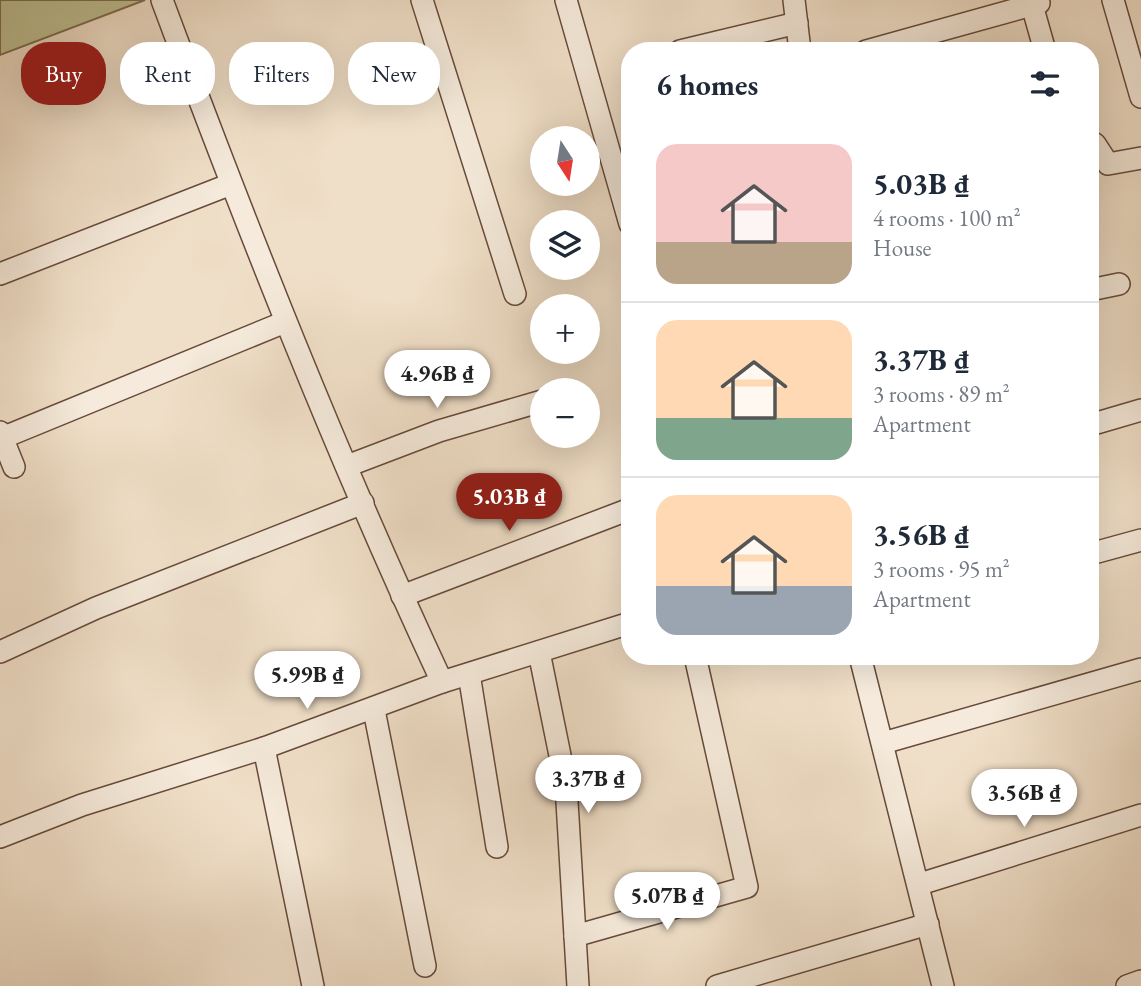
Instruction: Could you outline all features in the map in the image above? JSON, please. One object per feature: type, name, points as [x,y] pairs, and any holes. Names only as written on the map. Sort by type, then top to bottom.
[{"type":"street","points":[[162,0],[285,322],[402,596],[442,682]]},
{"type":"street","points":[[422,0],[515,294]]},
{"type":"street","points":[[565,0],[621,193]]},
{"type":"street","points":[[794,0],[799,42]]},
{"type":"street","points":[[1113,0],[1141,97]]},
{"type":"street","points":[[898,42],[1035,4],[1043,42]]},
{"type":"street","points":[[718,42],[797,23]]},
{"type":"street","points":[[1099,150],[1108,164],[1140,162]]},
{"type":"street","points":[[0,274],[231,184]]},
{"type":"street","points":[[1099,288],[1119,284]]},
{"type":"street","points":[[14,467],[1,435],[285,322]]},
{"type":"street","points":[[347,466],[439,431],[530,404]]},
{"type":"street","points":[[1099,422],[1141,410]]},
{"type":"street","points":[[0,652],[96,607],[363,503]]},
{"type":"street","points":[[402,596],[621,512]]},
{"type":"street","points":[[1099,552],[1141,540]]},
{"type":"street","points":[[0,837],[82,805],[264,748],[374,710],[442,682],[621,626]]},
{"type":"street","points":[[539,652],[566,785],[577,986]]},
{"type":"street","points":[[575,936],[747,887],[697,665]]},
{"type":"street","points":[[862,665],[920,884],[943,986]]},
{"type":"street","points":[[883,743],[1141,669]]},
{"type":"street","points":[[469,674],[497,848]]},
{"type":"street","points":[[374,710],[425,966]]},
{"type":"street","points":[[264,748],[313,986]]},
{"type":"street","points":[[920,884],[1141,815]]},
{"type":"street","points":[[717,986],[929,924]]},
{"type":"street","points":[[1127,986],[1141,981]]},
{"type":"green space","points":[[0,0],[145,0],[34,42],[21,42],[21,47],[0,55]]}]
